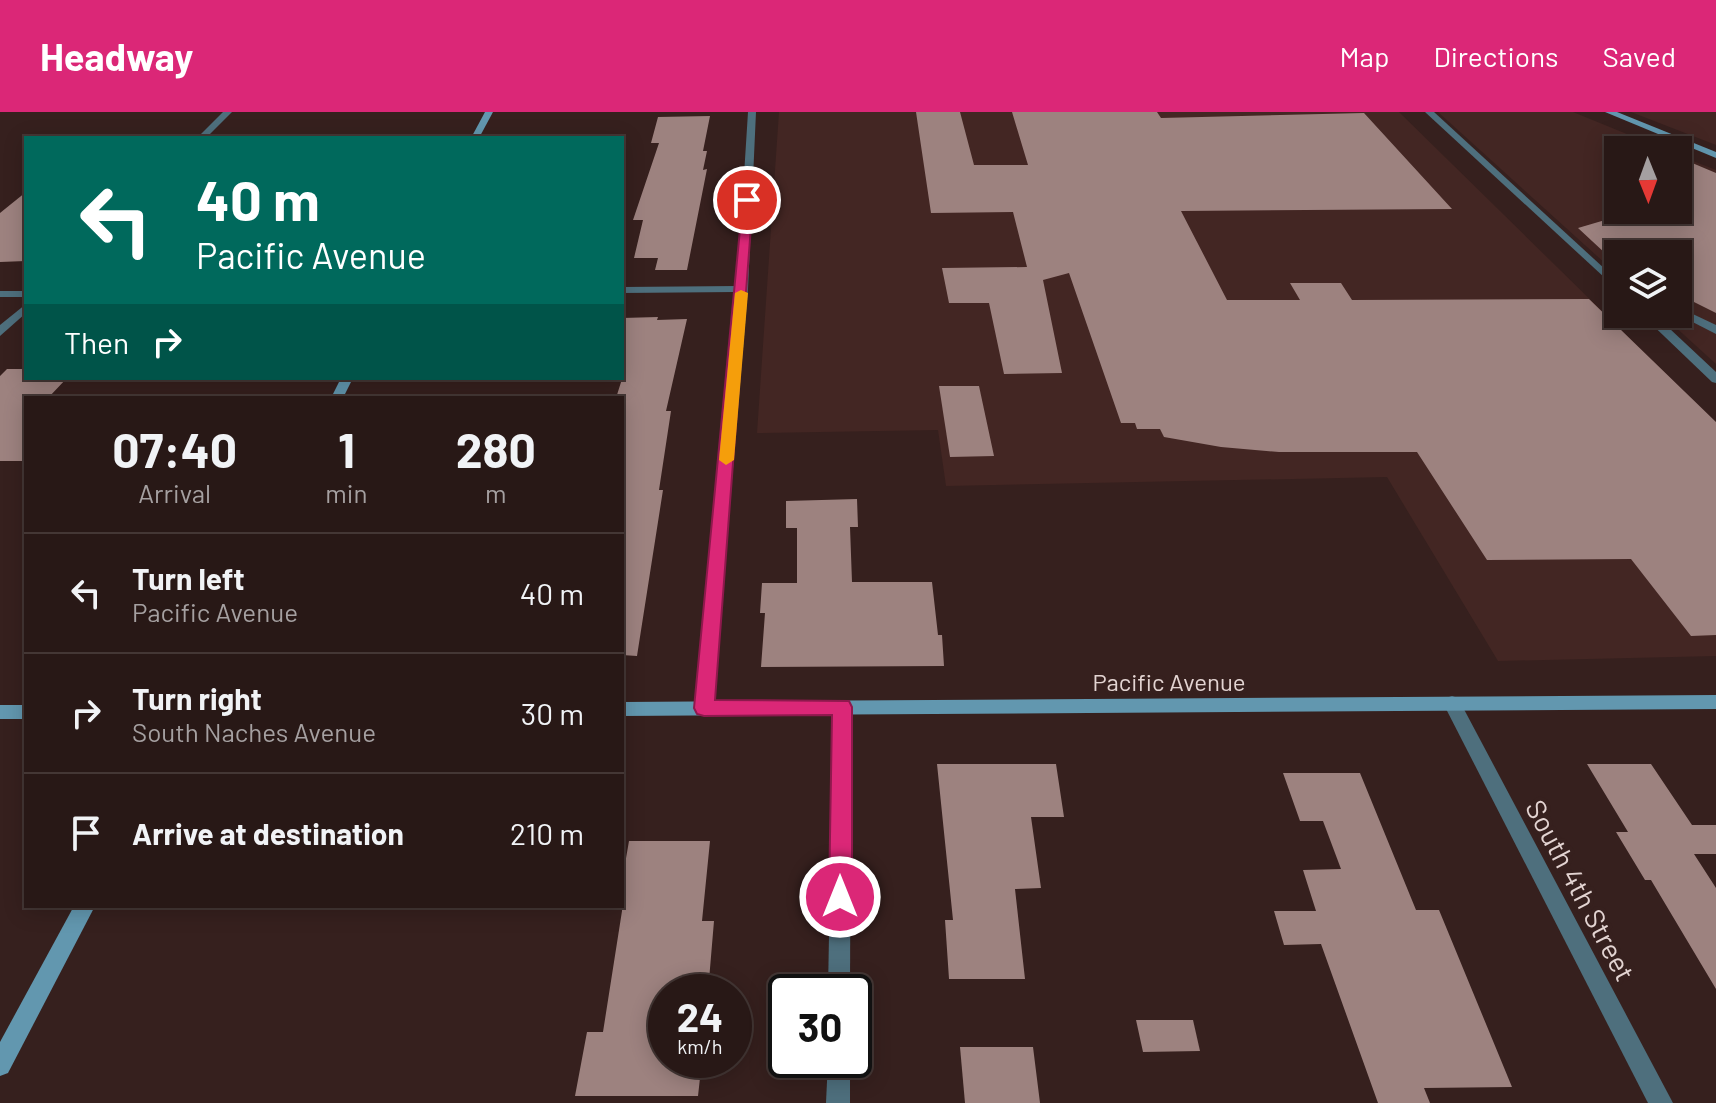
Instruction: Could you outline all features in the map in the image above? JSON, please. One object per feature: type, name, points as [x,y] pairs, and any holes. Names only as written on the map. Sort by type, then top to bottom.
[{"type":"street","points":[[203,136],[228,112]]},
{"type":"street","points":[[476,136],[489,112]]},
{"type":"street","points":[[704,708],[742,289],[752,112]]},
{"type":"street","points":[[1429,112],[1604,273]]},
{"type":"street","points":[[1609,112],[1716,155]]},
{"type":"street","points":[[1599,268],[1604,271]]},
{"type":"street","points":[[624,290],[742,289]]},
{"type":"street","points":[[0,294],[24,294]]},
{"type":"street","points":[[0,332],[24,309]]},
{"type":"street","points":[[1692,317],[1716,330]]},
{"type":"street","points":[[1662,328],[1716,379]]},
{"type":"street","name":"Pacific Avenue","points":[[624,709],[1716,702]]},
{"type":"street","name":"South 4th Street","points":[[1452,703],[1661,1103]]},
{"type":"street","points":[[839,974],[842,707]]},
{"type":"street","points":[[0,712],[24,712]]},
{"type":"street","points":[[0,1065],[84,908]]},
{"type":"street","points":[[838,1103],[839,1078]]},
{"type":"shaded area","points":[[779,112],[1399,112],[1604,313],[1604,328],[1619,328],[1716,423],[1716,656],[1498,661],[1387,477],[946,486],[938,430],[757,433]]},
{"type":"shaded area","points":[[1438,112],[1573,112],[1632,136],[1604,136],[1604,224],[1692,224],[1692,161],[1716,170],[1716,364],[1676,328],[1692,328],[1692,240],[1604,240],[1604,262]]},
{"type":"shaded area","points":[[1631,112],[1716,112],[1716,145]]},
{"type":"building","points":[[916,112],[960,112],[974,165],[1028,165],[1012,112],[1157,112],[1161,118],[1364,113],[1452,209],[1181,211],[1227,300],[1300,300],[1290,283],[1341,283],[1352,300],[1589,299],[1604,314],[1604,328],[1619,328],[1716,422],[1716,635],[1691,636],[1631,559],[1487,560],[1417,452],[1279,452],[1221,447],[1164,437],[1160,429],[1137,429],[1135,423],[1121,423],[1069,273],[1043,280],[1062,373],[1004,374],[989,303],[949,303],[942,268],[1027,267],[1013,212],[931,213]]},
{"type":"building","points":[[710,116],[703,151],[707,151],[703,170],[707,169],[687,270],[655,270],[658,258],[634,258],[643,220],[633,220],[659,143],[651,143],[658,117]]},
{"type":"building","points":[[1692,163],[1716,173],[1716,313],[1692,301],[1692,240],[1604,240],[1604,252],[1578,228],[1604,220],[1604,224],[1692,224]]},
{"type":"building","points":[[24,194],[24,261],[0,262],[0,213]]},
{"type":"building","points":[[624,318],[687,319],[666,411],[671,411],[659,490],[663,490],[637,656],[624,655],[624,396],[617,396],[624,380]]},
{"type":"building","points":[[7,369],[24,369],[24,380],[65,380],[50,396],[24,396],[24,461],[0,461],[0,376]]},
{"type":"building","points":[[939,386],[979,386],[994,456],[950,457]]},
{"type":"building","points":[[857,499],[858,527],[850,527],[852,582],[932,582],[938,635],[942,635],[944,666],[761,667],[765,613],[760,613],[762,583],[797,583],[797,528],[786,528],[786,501]]},
{"type":"building","points":[[937,764],[1056,764],[1064,817],[1031,817],[1041,888],[1015,889],[1025,979],[949,979],[945,920],[953,920]]},
{"type":"building","points":[[1587,764],[1651,764],[1692,825],[1716,825],[1716,854],[1694,854],[1716,888],[1716,989],[1651,880],[1645,880],[1616,832],[1628,832]]},
{"type":"building","points":[[1283,773],[1360,773],[1416,910],[1439,910],[1512,1087],[1424,1088],[1430,1103],[1378,1103],[1321,944],[1284,945],[1274,911],[1316,911],[1303,870],[1341,869],[1323,821],[1300,821]]},
{"type":"building","points":[[629,841],[710,841],[702,921],[714,921],[710,974],[648,974],[648,1078],[700,1078],[698,1096],[575,1096],[587,1032],[603,1032],[624,908],[624,864]]},
{"type":"building","points":[[1136,1020],[1193,1020],[1200,1051],[1143,1052]]},
{"type":"building","points":[[960,1047],[1033,1047],[1040,1103],[965,1103]]},
{"type":"slow traffic","points":[[726,460],[741,293]]},
{"type":"route","points":[[747,200],[742,289],[704,708],[842,707],[840,897]]}]
